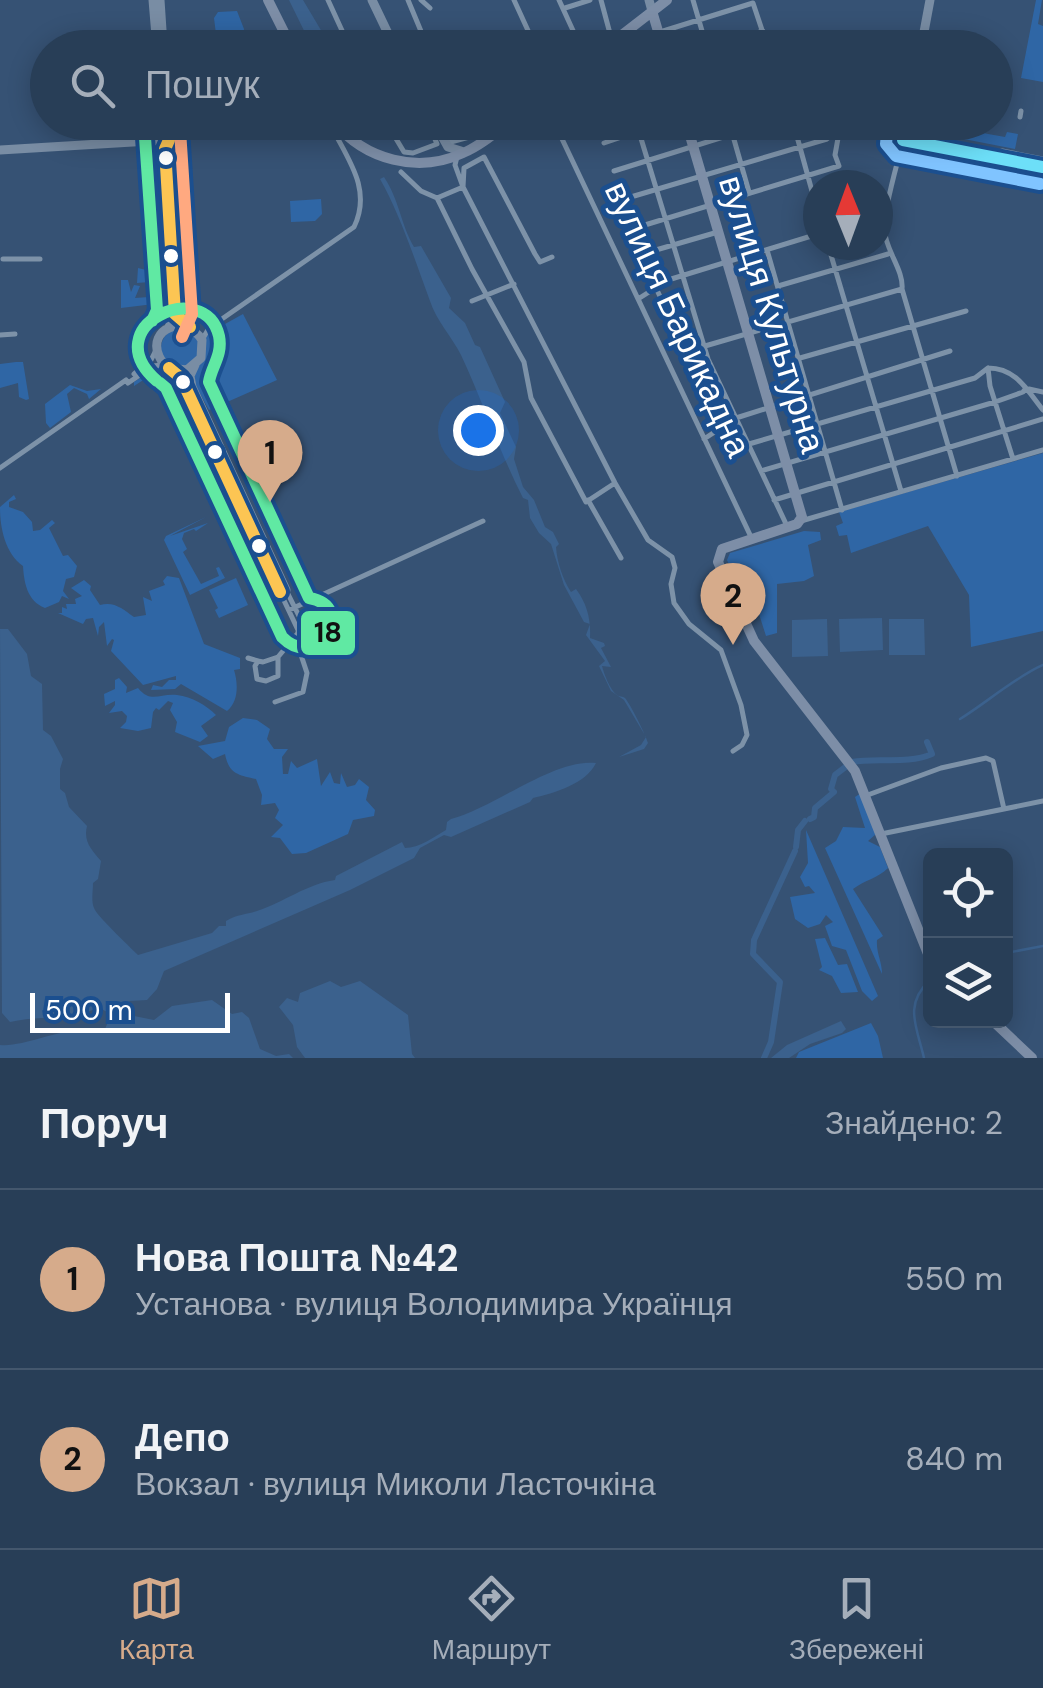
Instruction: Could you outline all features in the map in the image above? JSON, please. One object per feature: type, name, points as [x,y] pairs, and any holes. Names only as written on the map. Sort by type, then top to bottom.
[{"type":"main road","points":[[625,30],[650,6],[666,0]]},
{"type":"main road","points":[[272,1],[287,30]]},
{"type":"main road","points":[[650,6],[657,30]]},
{"type":"main road","points":[[356,140],[363,146],[411,159],[459,157],[485,140]]},
{"type":"main road","name":"вулиця Культурна","points":[[691,140],[801,520]]},
{"type":"main road","points":[[801,520],[728,546],[720,552],[718,562],[754,641],[855,771],[923,941]]},
{"type":"main road","points":[[1001,1028],[1032,1058]]},
{"type":"street","points":[[156,0],[158,30]]},
{"type":"street","points":[[328,0],[342,30]]},
{"type":"street","points":[[372,0],[386,30]]},
{"type":"street","points":[[408,0],[420,30]]},
{"type":"street","points":[[422,0],[430,8]]},
{"type":"street","points":[[514,0],[528,30]]},
{"type":"street","points":[[559,0],[573,30]]},
{"type":"street","points":[[563,9],[590,0]]},
{"type":"street","points":[[600,0],[607,30]]},
{"type":"street","points":[[693,0],[702,30]]},
{"type":"street","points":[[919,0],[931,0],[925,30]]},
{"type":"street","points":[[665,30],[752,2],[762,30]]},
{"type":"street","points":[[0,150],[102,140]]},
{"type":"street","points":[[127,381],[152,360],[175,314],[163,140]]},
{"type":"street","points":[[283,591],[190,376],[203,352],[202,340],[209,328],[349,233],[359,218],[360,181],[341,140]]},
{"type":"street","points":[[397,140],[404,152],[413,154],[458,140]]},
{"type":"street","points":[[441,140],[446,154],[443,159]]},
{"type":"street","name":"вулиця Барикадна","points":[[563,140],[752,539]]},
{"type":"street","points":[[604,142],[610,140]]},
{"type":"street","points":[[642,140],[714,374],[788,527]]},
{"type":"street","points":[[614,171],[713,140]]},
{"type":"street","points":[[735,140],[749,192]]},
{"type":"street","points":[[798,140],[805,170]]},
{"type":"street","points":[[624,199],[822,140]]},
{"type":"street","points":[[824,170],[839,166],[836,140]]},
{"type":"street","points":[[893,185],[902,140]]},
{"type":"street","points":[[939,140],[1043,164]]},
{"type":"street","points":[[443,144],[459,157],[463,187],[615,483],[648,540],[672,557],[675,568],[670,590],[677,609],[688,624],[721,650],[741,705],[747,736],[733,752]]},
{"type":"street","points":[[347,157],[363,146]]},
{"type":"street","points":[[463,187],[464,168],[484,156],[540,262],[552,257]]},
{"type":"street","points":[[401,172],[416,188],[438,198],[524,362],[531,398],[586,502],[615,483]]},
{"type":"street","points":[[635,228],[803,176]]},
{"type":"street","points":[[438,198],[463,187]]},
{"type":"street","points":[[649,252],[719,232]]},
{"type":"street","points":[[638,299],[683,275],[803,239]]},
{"type":"street","points":[[767,250],[842,510]]},
{"type":"street","points":[[4,259],[40,259]]},
{"type":"street","points":[[833,260],[901,492]]},
{"type":"street","points":[[778,286],[864,260]]},
{"type":"street","points":[[892,260],[903,278],[902,289],[957,476]]},
{"type":"street","points":[[472,302],[514,284]]},
{"type":"street","points":[[656,288],[681,341]]},
{"type":"street","points":[[705,346],[902,289]]},
{"type":"street","points":[[800,358],[966,311]]},
{"type":"street","points":[[175,314],[202,340]]},
{"type":"street","points":[[167,329],[180,325],[209,328]]},
{"type":"street","points":[[0,335],[15,334]]},
{"type":"street","points":[[157,347],[160,360],[178,374],[200,416],[292,609],[307,673],[303,692],[275,702]]},
{"type":"street","points":[[704,439],[736,418],[950,351]]},
{"type":"street","points":[[0,468],[157,364],[181,371],[196,365]]},
{"type":"street","points":[[747,444],[975,378],[988,368],[1011,372],[1043,410]]},
{"type":"street","points":[[988,368],[1013,459]]},
{"type":"street","points":[[1026,388],[1043,392]]},
{"type":"street","points":[[760,471],[995,402],[1026,388]]},
{"type":"street","points":[[774,500],[1043,418]]},
{"type":"street","points":[[801,520],[1043,450]]},
{"type":"street","points":[[588,500],[621,558]]},
{"type":"street","points":[[292,609],[483,521]]},
{"type":"street","points":[[248,658],[264,662],[278,657],[299,632],[312,627],[311,616],[298,616],[292,609]]},
{"type":"street","points":[[258,661],[254,666],[257,679],[266,681],[278,676],[278,657]]},
{"type":"street","points":[[866,796],[941,768],[986,758],[993,760],[1004,809]]},
{"type":"street","points":[[881,834],[1043,801]]},
{"type":"shaded area","points":[[289,0],[303,0],[321,30],[304,30]]},
{"type":"shaded area","points":[[1036,0],[1042,0],[1038,24],[1043,26],[1043,82],[1021,78]]},
{"type":"shaded area","points":[[237,11],[244,30],[216,30],[214,18],[218,12]]},
{"type":"shaded area","points":[[1013,133],[1018,134],[1015,149],[969,140],[1013,140]]},
{"type":"shaded area","points":[[912,152],[1043,176],[1043,188],[1036,186],[1036,182],[949,169],[949,164],[911,157]]},
{"type":"shaded area","points":[[384,177],[414,247],[421,246],[451,298],[449,308],[465,323],[475,345],[480,347],[505,402],[500,413],[516,447],[514,459],[523,487],[559,544],[556,547],[563,576],[571,592],[576,589],[580,595],[590,624],[584,622],[564,585],[551,544],[530,518],[528,500],[514,480],[461,355],[433,308],[380,179]]},
{"type":"shaded area","points":[[321,199],[322,214],[315,221],[291,222],[290,201]]},
{"type":"shaded area","points":[[156,265],[154,304],[121,308],[121,280],[128,280],[131,292],[134,285],[140,286],[135,298],[149,297],[149,282],[137,283],[138,268],[146,270]]},
{"type":"shaded area","points":[[243,314],[277,380],[209,410],[193,381],[207,334]]},
{"type":"shaded area","points":[[180,329],[194,334],[199,348],[194,362],[180,367],[166,362],[161,348],[166,334]]},
{"type":"shaded area","points":[[23,362],[29,399],[26,400],[19,397],[18,383],[0,388],[0,364]]},
{"type":"shaded area","points":[[157,367],[173,374],[193,416],[184,419],[165,379],[151,375],[134,386],[134,382]]},
{"type":"shaded area","points":[[70,385],[87,391],[101,389],[89,399],[74,388],[67,394],[71,412],[50,428],[45,404]]},
{"type":"shaded area","points":[[1043,453],[1043,631],[971,647],[969,595],[928,526],[851,553],[847,535],[839,536],[836,526],[843,523],[839,512]]},
{"type":"shaded area","points":[[14,495],[16,499],[9,502],[9,507],[23,512],[32,522],[33,531],[52,520],[55,523],[49,528],[63,556],[68,555],[77,566],[74,577],[66,579],[63,591],[69,599],[62,596],[59,602],[45,608],[30,596],[23,566],[8,547],[1,523],[0,507]]},
{"type":"shaded area","points":[[206,517],[170,536],[208,523],[184,533],[182,539],[187,549],[183,552],[201,584],[219,576],[219,567],[225,578],[190,595],[164,540],[166,536]]},
{"type":"shaded area","points":[[804,531],[820,532],[821,540],[808,545],[814,576],[777,584],[777,633],[766,636],[752,592],[742,595],[727,560],[730,553]]},
{"type":"shaded area","points":[[167,576],[179,578],[204,644],[240,658],[240,669],[234,670],[236,697],[227,711],[181,684],[175,689],[151,690],[153,685],[162,687],[169,680],[176,680],[176,676],[143,685],[111,651],[114,640],[107,646],[104,622],[98,636],[93,618],[83,624],[58,613],[62,613],[62,607],[67,609],[66,604],[76,604],[75,599],[82,596],[71,588],[84,580],[100,605],[114,605],[134,617],[146,615],[143,597],[152,601],[149,591],[165,585]]},
{"type":"shaded area","points":[[236,578],[248,605],[219,618],[209,590]]},
{"type":"shaded area","points":[[882,618],[883,650],[840,652],[839,619]]},
{"type":"shaded area","points":[[827,619],[828,656],[792,657],[792,620]]},
{"type":"shaded area","points":[[889,619],[924,619],[925,655],[889,655]]},
{"type":"shaded area","points":[[590,625],[590,638],[604,643],[601,648],[611,667],[602,666],[615,694],[611,691],[599,666],[605,661],[586,635]]},
{"type":"shaded area","points":[[0,629],[8,629],[27,654],[31,676],[42,684],[43,730],[51,736],[63,759],[60,789],[69,807],[87,826],[87,841],[101,861],[98,879],[93,883],[94,908],[138,955],[212,933],[219,926],[226,926],[230,919],[335,880],[402,842],[405,848],[421,844],[446,830],[451,819],[562,768],[596,763],[585,777],[569,786],[533,798],[451,837],[444,835],[420,848],[414,858],[350,890],[164,971],[157,989],[147,1000],[130,1001],[124,1006],[124,1014],[154,1020],[172,1006],[212,1000],[232,1014],[242,1012],[249,1018],[260,1049],[293,1058],[0,1058],[0,1045],[75,1031],[97,1033],[105,1029],[111,1015],[96,1009],[77,1017],[10,1022],[2,1013]]},
{"type":"shaded area","points":[[119,678],[127,687],[126,693],[138,688],[152,697],[177,695],[203,705],[216,715],[201,726],[208,736],[200,742],[175,732],[177,722],[170,710],[173,703],[168,701],[153,712],[151,728],[120,728],[127,716],[122,711],[109,713],[115,701],[105,706],[104,694],[115,689],[115,680]]},
{"type":"shaded area","points":[[618,696],[628,702],[645,735]]},
{"type":"shaded area","points":[[243,718],[257,720],[270,729],[267,739],[274,749],[288,749],[282,757],[283,774],[288,774],[291,761],[297,768],[317,759],[321,786],[330,772],[334,783],[340,784],[341,773],[347,787],[359,779],[369,787],[366,800],[375,810],[374,816],[353,820],[348,834],[306,853],[292,854],[280,838],[271,837],[283,825],[275,818],[279,810],[275,803],[261,805],[256,779],[235,772],[225,754],[213,759],[198,746],[225,741],[229,727]]},
{"type":"shaded area","points":[[646,737],[644,749],[619,757],[641,745]]},
{"type":"shaded area","points":[[861,793],[876,834],[868,841],[880,847],[888,868],[853,889],[883,936],[877,940],[882,974],[825,848],[836,841],[843,827],[865,828],[855,797]]},
{"type":"shaded area","points":[[806,830],[878,996],[872,1001],[862,991],[846,950],[832,946],[825,926],[833,922],[826,915],[820,924],[808,928],[795,919],[790,897],[815,893],[805,887],[800,877],[808,863]]},
{"type":"shaded area","points":[[825,938],[838,965],[847,964],[858,992],[841,993],[832,976],[819,970],[822,967],[815,939]]},
{"type":"shaded area","points":[[330,981],[341,987],[360,981],[408,1015],[415,1058],[305,1058],[297,1047],[293,1025],[279,1007],[287,998],[298,1002],[300,993]]},
{"type":"shaded area","points":[[841,1021],[846,1029],[842,1033],[810,1044],[789,1058],[771,1058],[787,1045]]},
{"type":"shaded area","points":[[871,1023],[883,1058],[796,1058],[799,1052]]},
{"type":"waterway","points":[[960,719],[1043,665]]},
{"type":"waterway","points":[[852,762],[922,757],[932,754],[927,742]]},
{"type":"waterway","points":[[810,819],[815,808],[834,792],[831,789],[835,775],[848,765]]},
{"type":"waterway","points":[[796,847],[798,830],[805,821]]},
{"type":"waterway","points":[[764,1058],[771,1042],[780,982],[753,954],[754,940],[795,851]]},
{"type":"waterway","points":[[1013,952],[1043,946]]},
{"type":"waterway","points":[[923,988],[914,1017],[924,1058]]},
{"type":"transit line","name":"18","points":[[145,140],[157,310],[152,321]]},
{"type":"transit line","points":[[169,140],[165,149],[175,314],[190,327]]},
{"type":"transit line","points":[[181,140],[192,314],[182,337]]},
{"type":"transit line","points":[[886,140],[896,156],[1040,184]]},
{"type":"transit line","points":[[903,140],[1043,167]]},
{"type":"transit line","name":"18","points":[[157,381],[141,361],[138,342],[145,327],[159,315],[177,309],[195,310],[210,318],[220,343],[209,382],[309,598],[323,603],[331,613],[327,634],[319,643],[296,646],[282,637],[166,388],[160,383]]},
{"type":"transit line","points":[[169,368],[181,378],[280,592]]},
{"type":"place","name":"Нова Пошта №42","points":[[270,502]]},
{"type":"place","name":"Депо","points":[[733,645]]}]
